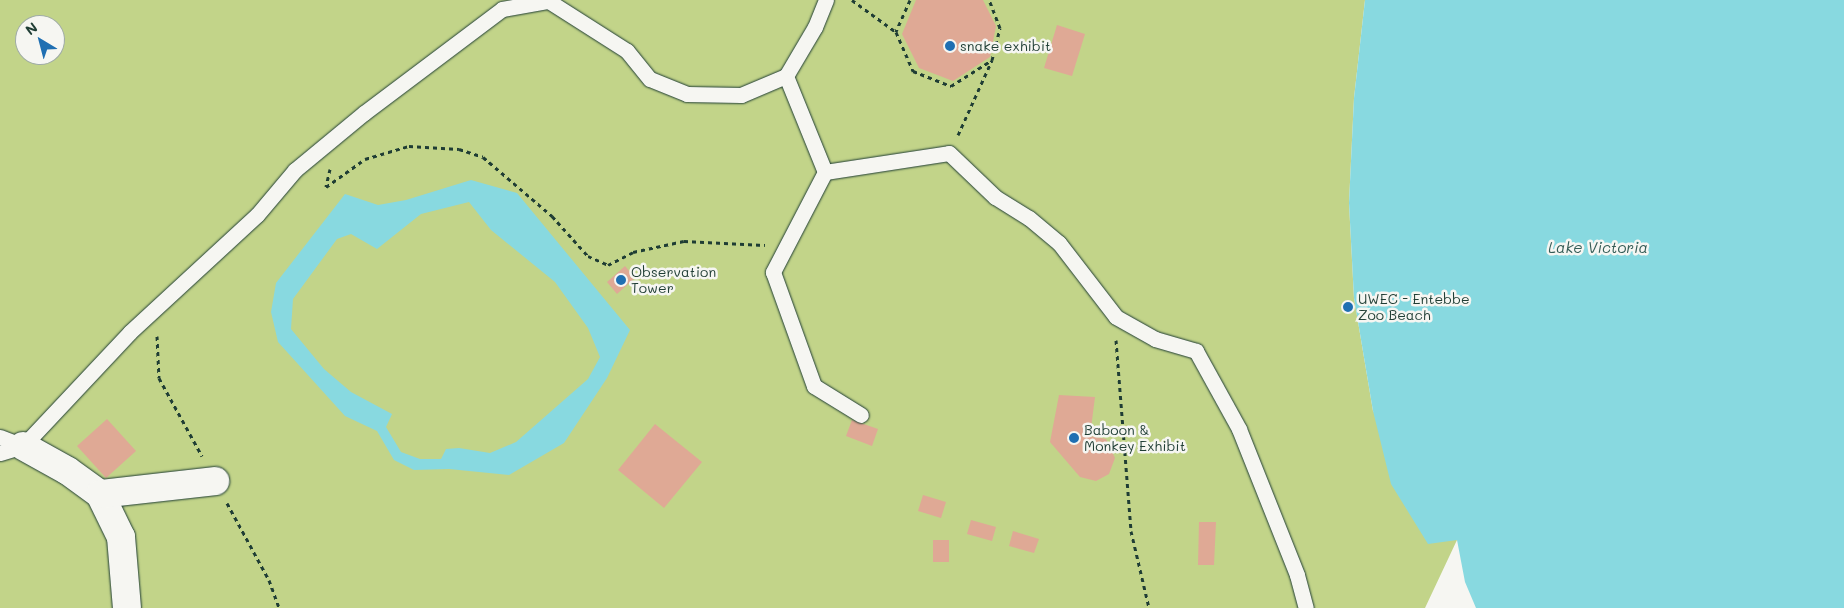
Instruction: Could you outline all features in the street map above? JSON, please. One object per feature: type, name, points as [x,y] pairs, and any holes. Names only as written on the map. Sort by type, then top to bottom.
[{"type":"street","points":[[8,445],[68,471],[100,494],[121,537],[127,608]]},
{"type":"street","points":[[100,494],[215,481]]},
{"type":"lane","points":[[8,445],[257,215],[295,170],[502,9],[548,1],[627,51],[650,79],[687,94],[741,95],[786,76],[815,27],[826,0]]},
{"type":"lane","points":[[786,76],[825,172]]},
{"type":"lane","points":[[825,172],[949,153],[994,197],[1029,218],[1059,243],[1116,317],[1155,339],[1196,351],[1239,429],[1297,575],[1306,608]]},
{"type":"lane","points":[[825,172],[783,249],[773,272],[805,366],[814,386],[861,415]]},
{"type":"path","points":[[852,0],[896,32],[913,72],[951,86],[992,60]]},
{"type":"path","points":[[896,32],[910,0]]},
{"type":"path","points":[[949,153],[992,60],[1000,28],[988,0]]},
{"type":"path","points":[[336,137],[326,187],[365,159],[409,146],[459,149],[483,157],[552,216],[588,256],[608,265],[633,252],[684,240],[754,243],[783,249]]},
{"type":"path","points":[[1116,317],[1117,380],[1126,441],[1131,531],[1149,608]]},
{"type":"green space","points":[[0,0],[1365,0],[1354,98],[1349,203],[1354,298],[1373,411],[1457,540],[1425,608],[0,608]]},
{"type":"water","name":"Lake Victoria","points":[[1365,0],[1844,0],[1844,608],[1476,608],[1465,582],[1457,540],[1428,544],[1391,484],[1373,411],[1354,298],[1349,203],[1354,98]]},
{"type":"water","points":[[471,180],[517,193],[630,330],[607,378],[564,443],[509,475],[449,469],[414,470],[394,460],[377,431],[345,416],[278,342],[271,312],[276,283],[345,194],[378,205],[406,200]],"holes":[[[469,202],[491,230],[555,282],[588,328],[600,357],[588,379],[516,442],[490,453],[459,448],[446,449],[441,459],[420,459],[401,452],[386,427],[392,414],[351,392],[324,369],[291,329],[293,299],[337,239],[351,234],[377,249],[421,214]]]},
{"type":"building","name":"snake exhibit","points":[[916,0],[983,0],[996,26],[990,57],[953,81],[919,68],[902,34]]},
{"type":"building","points":[[1057,25],[1085,34],[1072,76],[1044,68]]},
{"type":"building","name":"Observation Tower","points":[[625,266],[635,278],[617,294],[607,282]]},
{"type":"building","name":"Baboon & Monkey Exhibit","points":[[1059,395],[1095,397],[1090,436],[1106,439],[1115,458],[1109,474],[1096,481],[1080,477],[1050,442]]},
{"type":"building","points":[[107,419],[136,451],[106,478],[77,446]]},
{"type":"building","points":[[852,420],[878,429],[872,446],[846,436]]},
{"type":"building","points":[[655,424],[702,462],[664,508],[618,470]]},
{"type":"building","points":[[923,495],[946,502],[941,518],[918,511]]},
{"type":"building","points":[[971,520],[996,527],[992,541],[967,534]]},
{"type":"building","points":[[1199,522],[1216,522],[1214,565],[1198,565]]},
{"type":"building","points":[[1013,531],[1039,539],[1034,553],[1009,546]]},
{"type":"building","points":[[933,540],[949,540],[949,562],[933,562]]},
{"type":"place","name":"snake exhibit","points":[[950,46]]},
{"type":"place","name":"Observation Tower","points":[[621,280]]},
{"type":"place","name":"UWEC - Entebbe Zoo Beach","points":[[1348,307]]},
{"type":"place","name":"Baboon & Monkey Exhibit","points":[[1074,438]]}]
